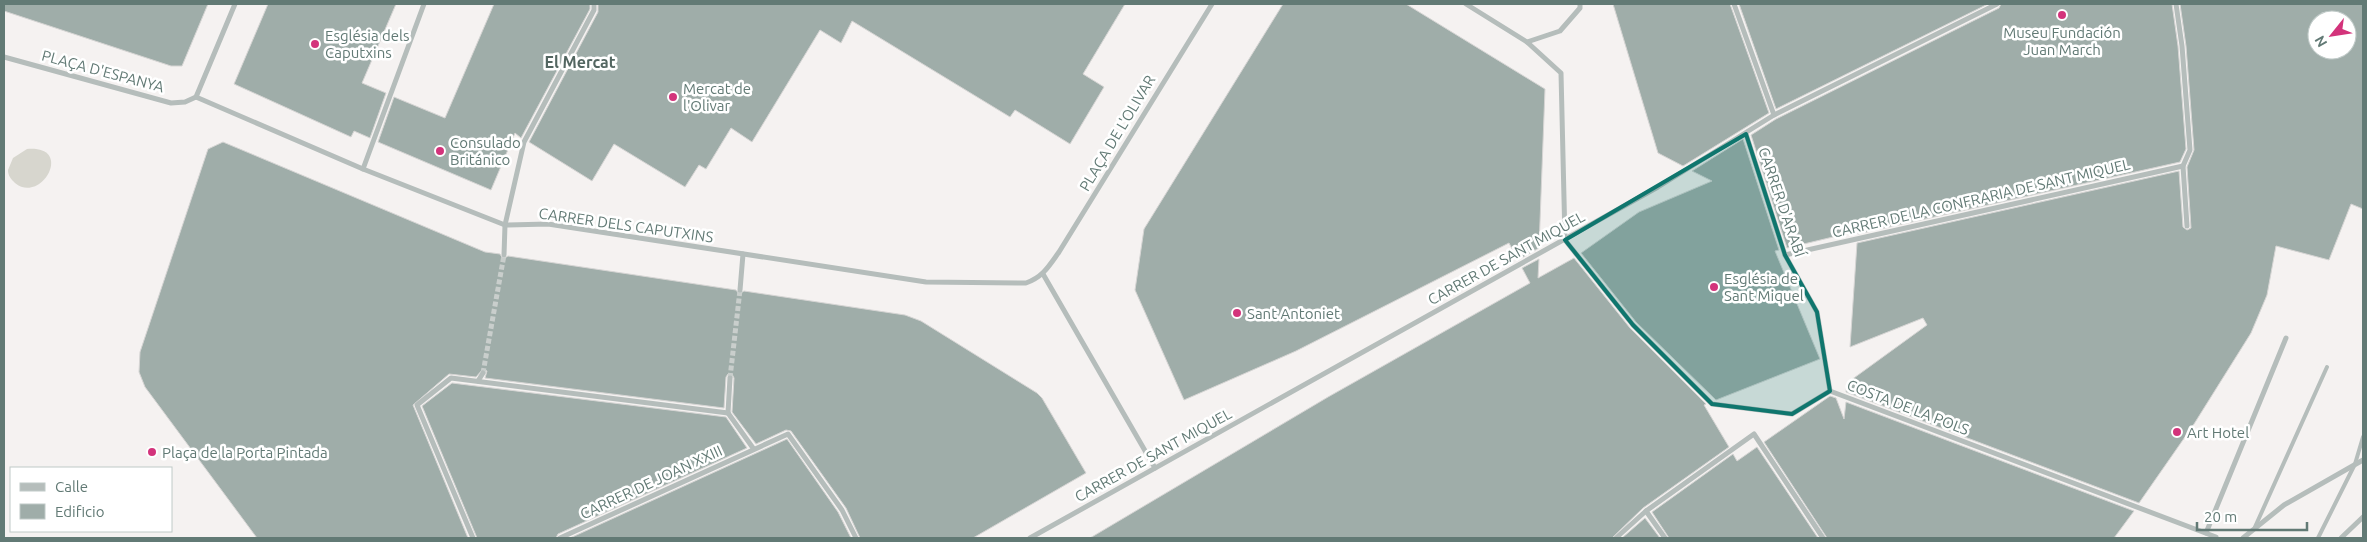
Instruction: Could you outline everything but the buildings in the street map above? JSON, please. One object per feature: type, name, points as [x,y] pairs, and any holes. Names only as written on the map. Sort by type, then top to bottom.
[{"type":"street","points":[[196,97],[235,4]]},
{"type":"street","points":[[363,169],[424,4]]},
{"type":"street","points":[[504,255],[505,225],[524,142],[594,10],[594,4]]},
{"type":"street","name":"PLAÇA DE L'OLIVAR","points":[[1043,274],[1059,252],[1212,4]]},
{"type":"street","points":[[1466,4],[1527,42],[1561,73],[1565,240]]},
{"type":"street","points":[[1527,42],[1560,31],[1580,8],[1580,4]]},
{"type":"street","points":[[1734,4],[1774,114]]},
{"type":"street","name":"CARRER DE SANT MIQUEL","points":[[1030,538],[1658,187],[1746,134],[1774,114],[1997,4]]},
{"type":"street","points":[[2176,4],[2182,46],[2190,150],[2182,166],[2188,226]]},
{"type":"street","name":"PLAÇA D'ESPANYA","points":[[4,57],[171,103],[184,102],[196,97]]},
{"type":"street","name":"CARRER DELS CAPUTXINS","points":[[196,97],[363,169],[505,225],[548,224],[926,282],[1026,283],[1038,279],[1043,274]]},
{"type":"street","name":"CARRER D'ARABÍ","points":[[1746,134],[1785,255],[1817,312],[1830,391]]},
{"type":"street","name":"CARRER DE LA CONFRARIA DE SANT MIQUEL","points":[[1785,255],[2182,166]]},
{"type":"street","name":"COSTA DE LA POLS","points":[[1565,240],[1633,325],[1712,404],[1792,414],[1830,391],[2216,537]]},
{"type":"street","points":[[740,290],[743,254]]},
{"type":"street","points":[[1043,274],[1155,468]]},
{"type":"street","points":[[2206,533],[2286,338]]},
{"type":"street","points":[[478,381],[483,373]]},
{"type":"street","points":[[473,538],[417,405],[451,378],[728,414]]},
{"type":"street","points":[[730,378],[728,414],[753,448]]},
{"type":"street","name":"CARRER DE JOAN XXIII","points":[[560,538],[753,448],[788,434],[842,510],[856,538]]},
{"type":"street","points":[[1616,538],[1646,511],[1754,434],[1823,538]]},
{"type":"street","points":[[2243,538],[2255,527],[2308,490],[2363,460]]},
{"type":"street","points":[[1646,511],[1665,538]]},
{"type":"street","points":[[2340,538],[2363,517]]},
{"type":"lane","points":[[2255,527],[2327,367]]},
{"type":"lane","points":[[2318,538],[2355,464],[2363,437]]},
{"type":"highlighted area","points":[[1746,134],[1785,255],[1817,312],[1830,391],[1792,414],[1712,404],[1633,325],[1565,240]]},
{"type":"shaded area","points":[[27,149],[41,150],[49,156],[51,164],[49,173],[43,181],[35,186],[25,188],[14,182],[9,176],[8,170],[13,158]]},
{"type":"tunnel","points":[[483,373],[504,255]]},
{"type":"tunnel","points":[[730,378],[740,290]]},
{"type":"place","name":"Museu Fundación Juan March","points":[[2062,15]]},
{"type":"place","name":"Església dels Caputxins","points":[[315,44]]},
{"type":"place","name":"Mercat de l'Olivar","points":[[673,97]]},
{"type":"place","name":"Consulado Británico","points":[[440,151]]},
{"type":"place","name":"Església de Sant Miquel","points":[[1714,287]]},
{"type":"place","name":"Sant Antoniet","points":[[1237,313]]},
{"type":"place","name":"Art Hotel","points":[[2177,432]]},
{"type":"place","name":"Plaça de la Porta Pintada","points":[[152,452]]},
{"type":"district","name":"El Mercat","points":[[580,62]]}]
